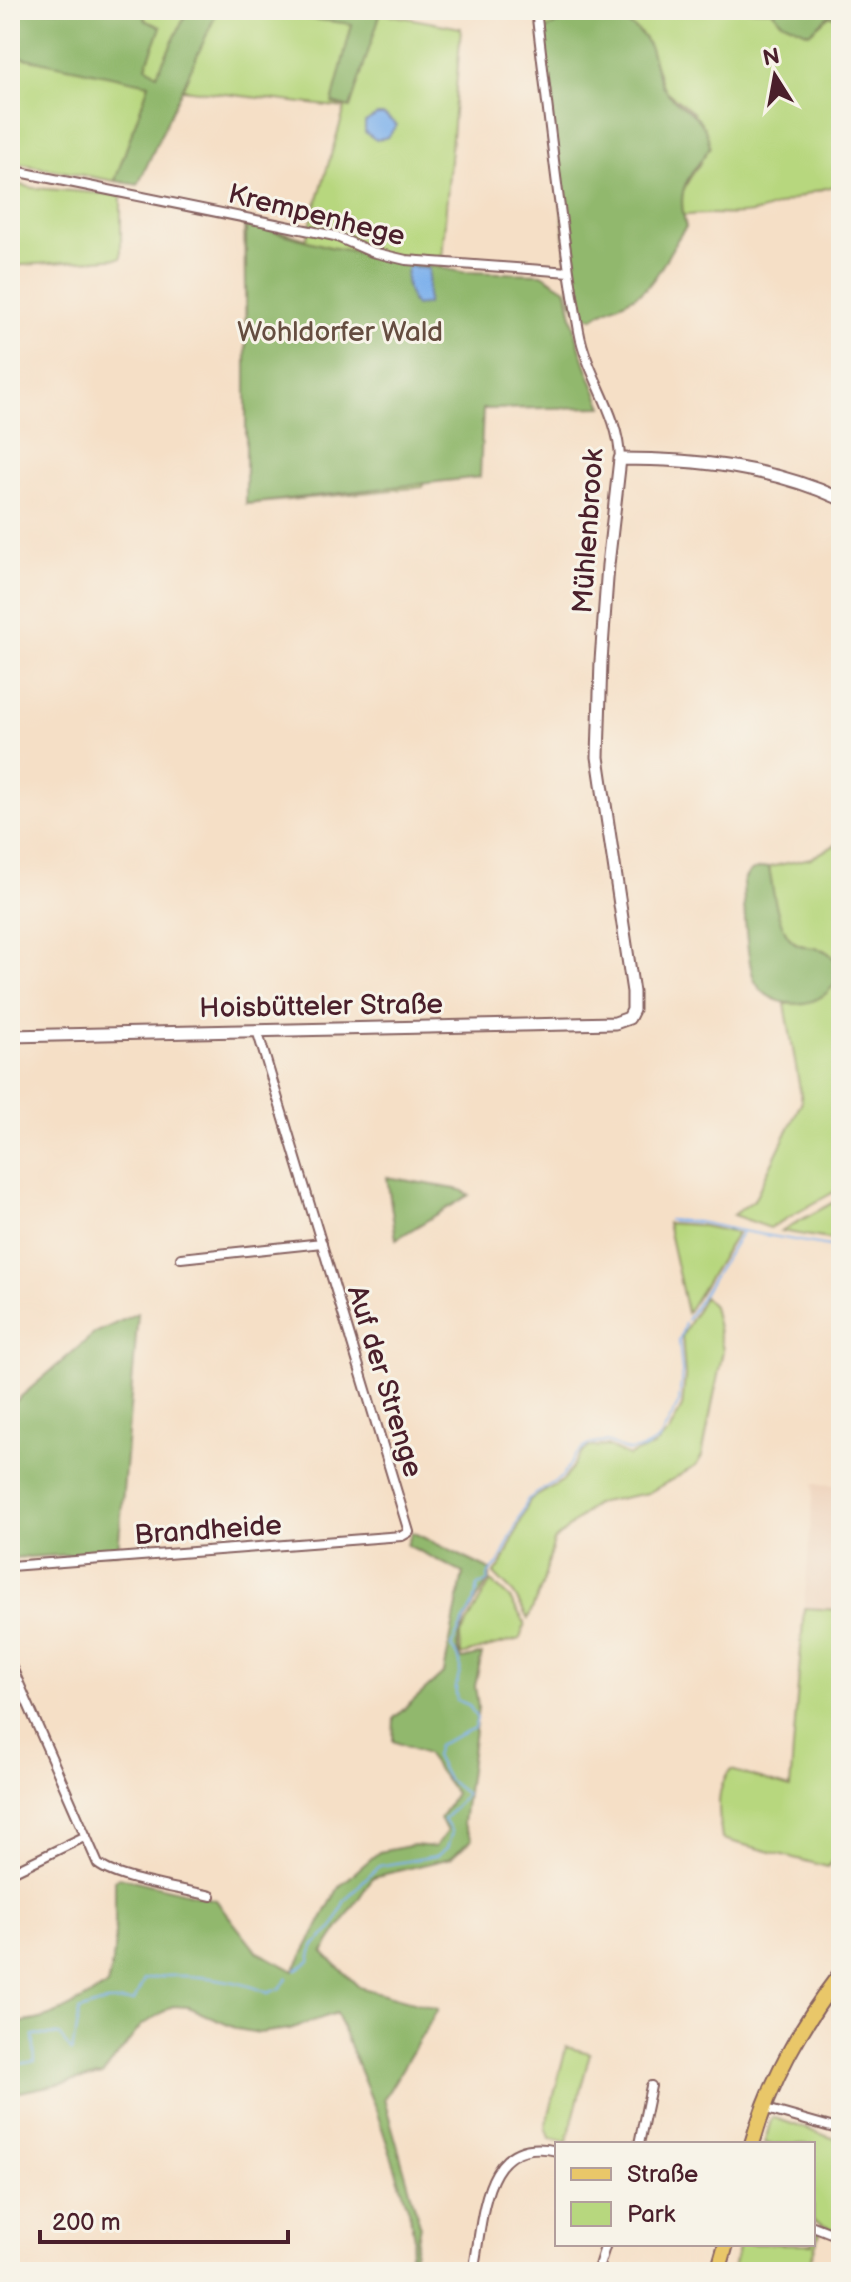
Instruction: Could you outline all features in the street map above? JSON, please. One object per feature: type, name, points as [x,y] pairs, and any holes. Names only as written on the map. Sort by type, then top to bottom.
[{"type":"main road","points":[[753,2142],[763,2108],[790,2048],[841,1973]]},
{"type":"main road","points":[[718,2272],[725,2246]]},
{"type":"street","name":"Mühlenbrook","points":[[536,10],[569,272],[580,335],[620,442],[601,661],[598,757],[633,992],[631,1015]]},
{"type":"street","name":"Krempenhege","points":[[10,170],[335,236],[372,252],[406,260],[569,272]]},
{"type":"street","points":[[620,459],[692,461],[735,467],[781,476],[841,499]]},
{"type":"street","name":"Hoisbütteler Straße","points":[[10,1036],[615,1023],[631,1015]]},
{"type":"street","name":"Auf der Strenge","points":[[257,1030],[409,1532]]},
{"type":"street","points":[[181,1258],[322,1243]]},
{"type":"street","name":"Brandheide","points":[[10,1566],[402,1536],[409,1532]]},
{"type":"street","points":[[10,1663],[98,1864],[105,1870],[211,1896]]},
{"type":"street","points":[[10,1873],[86,1836]]},
{"type":"street","points":[[639,2142],[651,2086]]},
{"type":"street","points":[[763,2108],[841,2130]]},
{"type":"street","points":[[473,2272],[490,2184],[497,2168],[511,2155],[526,2149],[555,2151]]},
{"type":"street","points":[[815,2227],[841,2237]]},
{"type":"street","points":[[597,2272],[605,2246]]},
{"type":"shaded area","points":[[814,1484],[841,1485],[841,1610],[804,1608]]},
{"type":"green space","name":"Wohldorfer Wald","points":[[10,10],[365,10],[461,28],[423,487],[248,504],[244,220],[306,239],[345,108],[182,89],[150,82],[115,181],[10,162]]},
{"type":"green space","points":[[15,10],[142,10],[146,21],[161,27],[146,66],[157,74],[188,10],[218,10],[138,185],[115,181],[149,84],[10,55]]},
{"type":"green space","points":[[238,10],[381,12],[350,108],[332,103],[352,24]]},
{"type":"green space","points":[[540,10],[772,10],[781,21],[830,15],[841,21],[841,185],[752,213],[683,216],[683,194],[701,162],[694,113],[663,89],[651,52],[596,14],[563,20],[542,32]]},
{"type":"green space","points":[[772,10],[841,10],[841,21],[830,15],[809,33],[781,21]]},
{"type":"green space","points":[[596,14],[626,23],[641,34],[649,47],[662,85],[704,126],[710,147],[686,184],[682,202],[686,227],[659,272],[642,291],[593,318],[580,315],[572,302],[542,32],[563,20]]},
{"type":"green space","points":[[10,183],[121,195],[121,258],[10,266]]},
{"type":"green space","points":[[246,224],[330,247],[462,272],[542,274],[567,290],[581,350],[603,407],[483,409],[480,477],[246,504]]},
{"type":"green space","points":[[841,842],[841,1188],[770,1228],[733,1215],[754,1200],[802,1101],[785,1004],[801,1003],[824,950],[799,945],[787,934],[775,906],[769,867],[811,858]]},
{"type":"green space","points":[[769,867],[777,909],[790,939],[797,944],[824,950],[836,962],[835,983],[815,1000],[793,1004],[772,998],[763,992],[753,975],[746,934],[743,883],[753,870]]},
{"type":"green space","points":[[387,1177],[461,1190],[469,1195],[396,1239]]},
{"type":"green space","points":[[841,1198],[841,1241],[781,1231]]},
{"type":"green space","points":[[667,1223],[698,1225],[737,1233],[687,1313]]},
{"type":"green space","points":[[704,1297],[713,1306],[723,1350],[702,1456],[696,1466],[648,1493],[596,1503],[554,1541],[542,1586],[528,1619],[514,1594],[494,1574],[502,1564],[530,1500],[564,1480],[589,1447],[607,1446],[628,1456],[656,1445],[669,1432],[682,1407],[685,1376],[682,1336]]},
{"type":"green space","points":[[138,1313],[118,1552],[10,1558],[10,1406],[95,1333]]},
{"type":"green space","points":[[412,1532],[490,1570],[490,1578],[466,1618],[458,1641],[462,1659],[482,1654],[475,1686],[478,1707],[463,1823],[472,1839],[451,1858],[373,1877],[323,1952],[359,1987],[438,2009],[384,2099],[420,2225],[410,2272],[405,2272],[414,2238],[409,2210],[376,2110],[336,2013],[290,2029],[259,2033],[237,2029],[188,2007],[173,2006],[141,2026],[102,2075],[10,2094],[10,2022],[48,2017],[107,1986],[115,1949],[115,1880],[119,1877],[216,1900],[256,1951],[294,1971],[339,1887],[360,1868],[379,1852],[414,1845],[435,1847],[447,1831],[440,1819],[455,1793],[426,1754],[393,1741],[394,1718],[444,1673],[463,1573],[407,1545]]},
{"type":"green space","points":[[491,1581],[510,1599],[525,1623],[520,1639],[461,1655],[460,1636]]},
{"type":"green space","points":[[804,1608],[841,1610],[841,1846],[828,1867],[722,1839],[720,1821],[720,1794],[731,1770],[790,1788]]},
{"type":"green space","points":[[566,2047],[590,2053],[567,2142],[550,2138],[546,2127]]},
{"type":"green space","points":[[772,2117],[841,2141],[841,2233],[815,2222],[815,2142],[765,2142]]},
{"type":"green space","points":[[815,2232],[820,2233],[806,2272],[732,2272],[738,2246],[815,2246]]},
{"type":"water","points":[[377,115],[384,115],[397,125],[388,137],[376,140],[365,132],[365,122]]},
{"type":"water","points":[[409,266],[429,269],[427,304],[415,306],[413,302],[406,281]]},
{"type":"waterway","points":[[669,1220],[742,1231]]},
{"type":"waterway","points":[[687,1320],[742,1231],[841,1248]]},
{"type":"waterway","points":[[296,1970],[310,1961],[313,1946],[333,1928],[344,1902],[379,1866],[436,1856],[447,1848],[452,1832],[444,1820],[466,1794],[447,1779],[435,1756],[438,1745],[474,1728],[477,1719],[469,1705],[457,1700],[460,1662],[452,1647],[474,1602],[478,1585],[487,1582],[489,1573],[499,1563],[528,1499],[562,1477],[575,1456],[589,1444],[607,1442],[628,1451],[642,1449],[659,1440],[679,1403],[682,1372],[679,1341],[685,1323]]},
{"type":"waterway","points":[[10,2066],[35,2061],[33,2035],[59,2035],[72,2052],[79,2011],[106,2002],[134,2001],[144,1980],[189,1976],[240,1984],[268,1993],[280,1988],[288,1978]]}]
